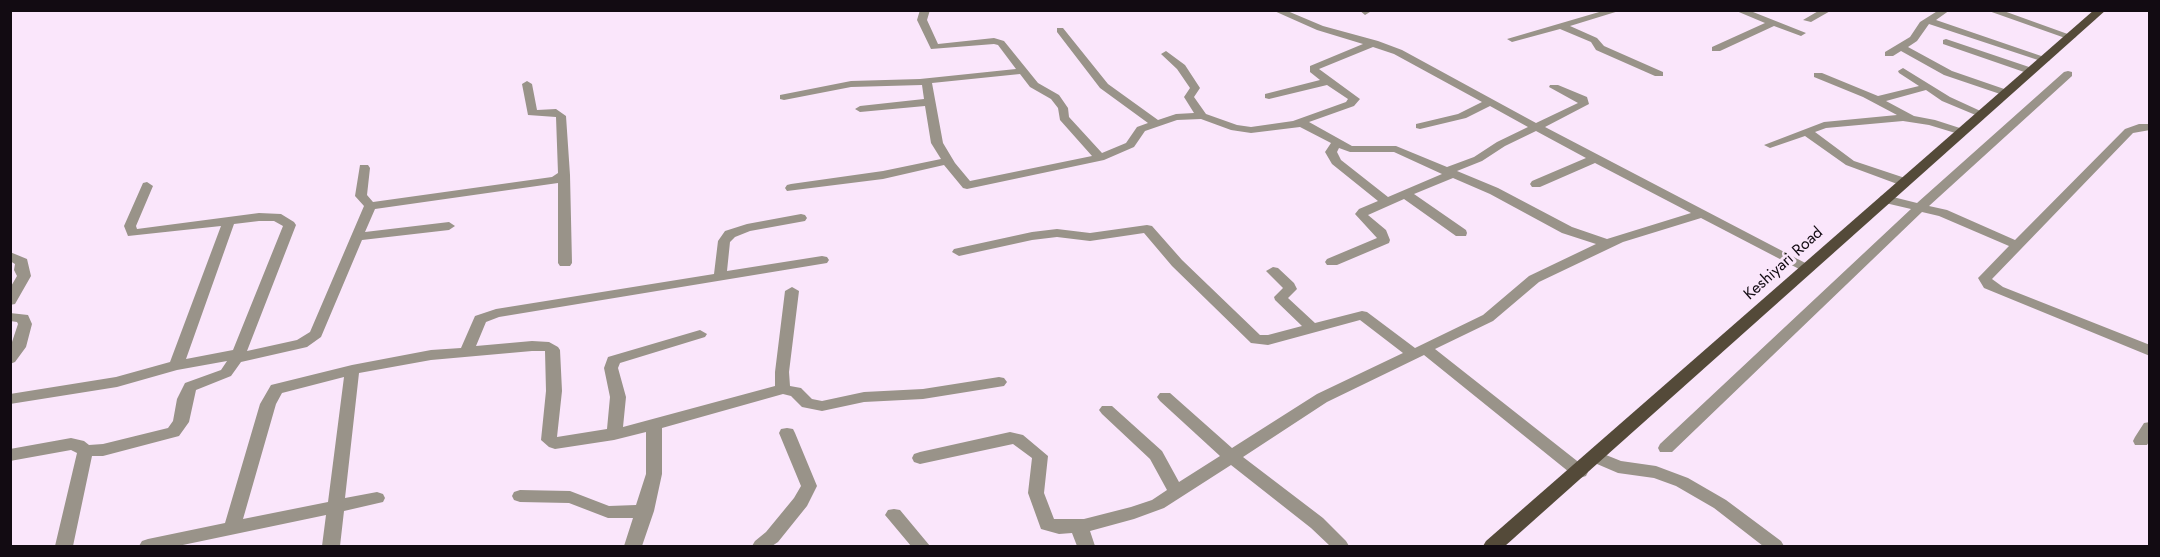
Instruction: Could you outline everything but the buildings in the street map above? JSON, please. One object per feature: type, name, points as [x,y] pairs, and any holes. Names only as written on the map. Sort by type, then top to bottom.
[{"type":"main road","name":"Keshiyari Road","points":[[1492,546],[1580,472],[1806,267],[2101,10]]},
{"type":"street","points":[[1512,39],[1618,10]]},
{"type":"street","points":[[1738,10],[1801,33]]},
{"type":"street","points":[[1808,20],[1828,10]]},
{"type":"street","points":[[1889,54],[1914,39],[1921,26],[1946,10]]},
{"type":"street","points":[[1990,10],[2071,37]]},
{"type":"street","points":[[924,13],[921,21],[935,47],[999,41],[1034,85],[1055,97],[1063,108],[1064,118],[1100,158]]},
{"type":"street","points":[[1280,13],[1398,52],[1700,214],[1806,267]]},
{"type":"street","points":[[1928,21],[2045,59]]},
{"type":"street","points":[[1716,49],[1773,23]]},
{"type":"street","points":[[1562,26],[1594,40],[1600,48],[1659,74]]},
{"type":"street","points":[[1060,30],[1104,86],[1155,123]]},
{"type":"street","points":[[1946,42],[2031,71]]},
{"type":"street","points":[[923,81],[929,87],[935,136],[963,183],[973,185],[1100,158],[1130,145],[1141,129],[1185,115],[1202,116],[1242,129],[1297,123],[1353,102],[1353,97],[1313,69],[1375,43]]},
{"type":"street","points":[[1901,47],[1948,73],[2006,93]]},
{"type":"street","points":[[1166,54],[1181,67],[1193,84],[1195,88],[1189,97],[1202,116]]},
{"type":"street","points":[[784,97],[834,86],[923,81],[1022,71]]},
{"type":"street","points":[[1903,71],[1926,87],[1983,114]]},
{"type":"street","points":[[1666,448],[1889,236],[2068,74]]},
{"type":"street","points":[[1818,75],[1877,100],[1910,118],[1962,132]]},
{"type":"street","points":[[1269,96],[1328,81]]},
{"type":"street","points":[[527,84],[532,112],[556,112],[561,116],[565,263]]},
{"type":"street","points":[[1332,262],[1384,240],[1381,233],[1361,214],[1478,159],[1501,144],[1584,104],[1583,99],[1554,87]]},
{"type":"street","points":[[1877,100],[1926,87]]},
{"type":"street","points":[[860,109],[931,102]]},
{"type":"street","points":[[1420,126],[1462,116],[1490,102]]},
{"type":"street","points":[[2150,114],[2144,127],[2129,132],[1987,275],[1986,281],[1989,285],[2150,351]]},
{"type":"street","points":[[1770,145],[1829,124],[1910,118]]},
{"type":"street","points":[[1297,123],[1308,125],[1337,143],[1356,150],[1396,149],[1494,191],[1567,230],[1608,244]]},
{"type":"street","points":[[1807,132],[1850,163],[1904,182]]},
{"type":"street","points":[[1337,143],[1331,152],[1336,162],[1385,201]]},
{"type":"street","points":[[1536,184],[1596,158]]},
{"type":"street","points":[[791,188],[883,175],[948,161]]},
{"type":"street","points":[[364,168],[361,196],[370,206]]},
{"type":"street","points":[[370,206],[555,180],[564,175]]},
{"type":"street","points":[[10,455],[71,444],[78,445],[85,451],[104,450],[173,432],[182,422],[185,399],[190,387],[226,373],[238,356],[290,225],[272,216],[133,232],[130,226],[147,186]]},
{"type":"street","points":[[1404,193],[1461,233]]},
{"type":"street","points":[[1885,199],[1943,213],[2016,245]]},
{"type":"street","points":[[10,399],[117,382],[176,365],[289,347],[310,340],[315,334],[370,206]]},
{"type":"street","points":[[920,458],[1010,438],[1017,439],[1040,456],[1036,493],[1047,524],[1059,527],[1084,526],[1134,513],[1177,493],[1322,398],[1488,318],[1534,279],[1608,244],[1700,214]]},
{"type":"street","points":[[720,276],[724,241],[730,234],[747,228],[801,218]]},
{"type":"street","points":[[176,365],[229,220]]},
{"type":"street","points":[[357,237],[449,226]]},
{"type":"street","points":[[958,252],[1032,236],[1057,233],[1090,237],[1147,229],[1177,263],[1256,340],[1362,315],[1420,352],[1580,472]]},
{"type":"street","points":[[10,256],[22,262],[21,272],[24,276],[10,301]]},
{"type":"street","points":[[467,351],[480,319],[486,316],[822,260]]},
{"type":"street","points":[[1273,271],[1290,285],[1281,297],[1282,300],[1312,328]]},
{"type":"street","points":[[783,388],[782,372],[792,291]]},
{"type":"street","points":[[10,316],[23,318],[25,324],[19,347],[10,359]]},
{"type":"street","points":[[614,434],[618,397],[611,368],[613,360],[700,334]]},
{"type":"street","points":[[232,529],[268,404],[276,389],[352,370],[467,351],[549,347],[553,350],[554,391],[549,440],[562,442],[654,425],[783,388],[796,392],[813,405],[822,406],[864,398],[923,394],[999,382]]},
{"type":"street","points":[[331,546],[338,507],[352,370]]},
{"type":"street","points":[[1165,397],[1233,457],[1317,523],[1340,546]]},
{"type":"street","points":[[1107,410],[1150,448],[1177,493]]},
{"type":"street","points":[[633,546],[654,474],[654,425]]},
{"type":"street","points":[[2141,441],[2150,427]]},
{"type":"street","points":[[761,546],[772,537],[801,502],[809,486],[787,433]]},
{"type":"street","points":[[64,546],[85,451]]},
{"type":"street","points":[[1596,457],[1618,467],[1656,472],[1682,482],[1720,504],[1775,546]]},
{"type":"street","points":[[520,496],[570,497],[608,512],[645,511]]},
{"type":"street","points":[[148,546],[377,498]]},
{"type":"street","points":[[894,515],[921,546]]},
{"type":"street","points":[[1084,526],[1080,530],[1086,546]]}]
